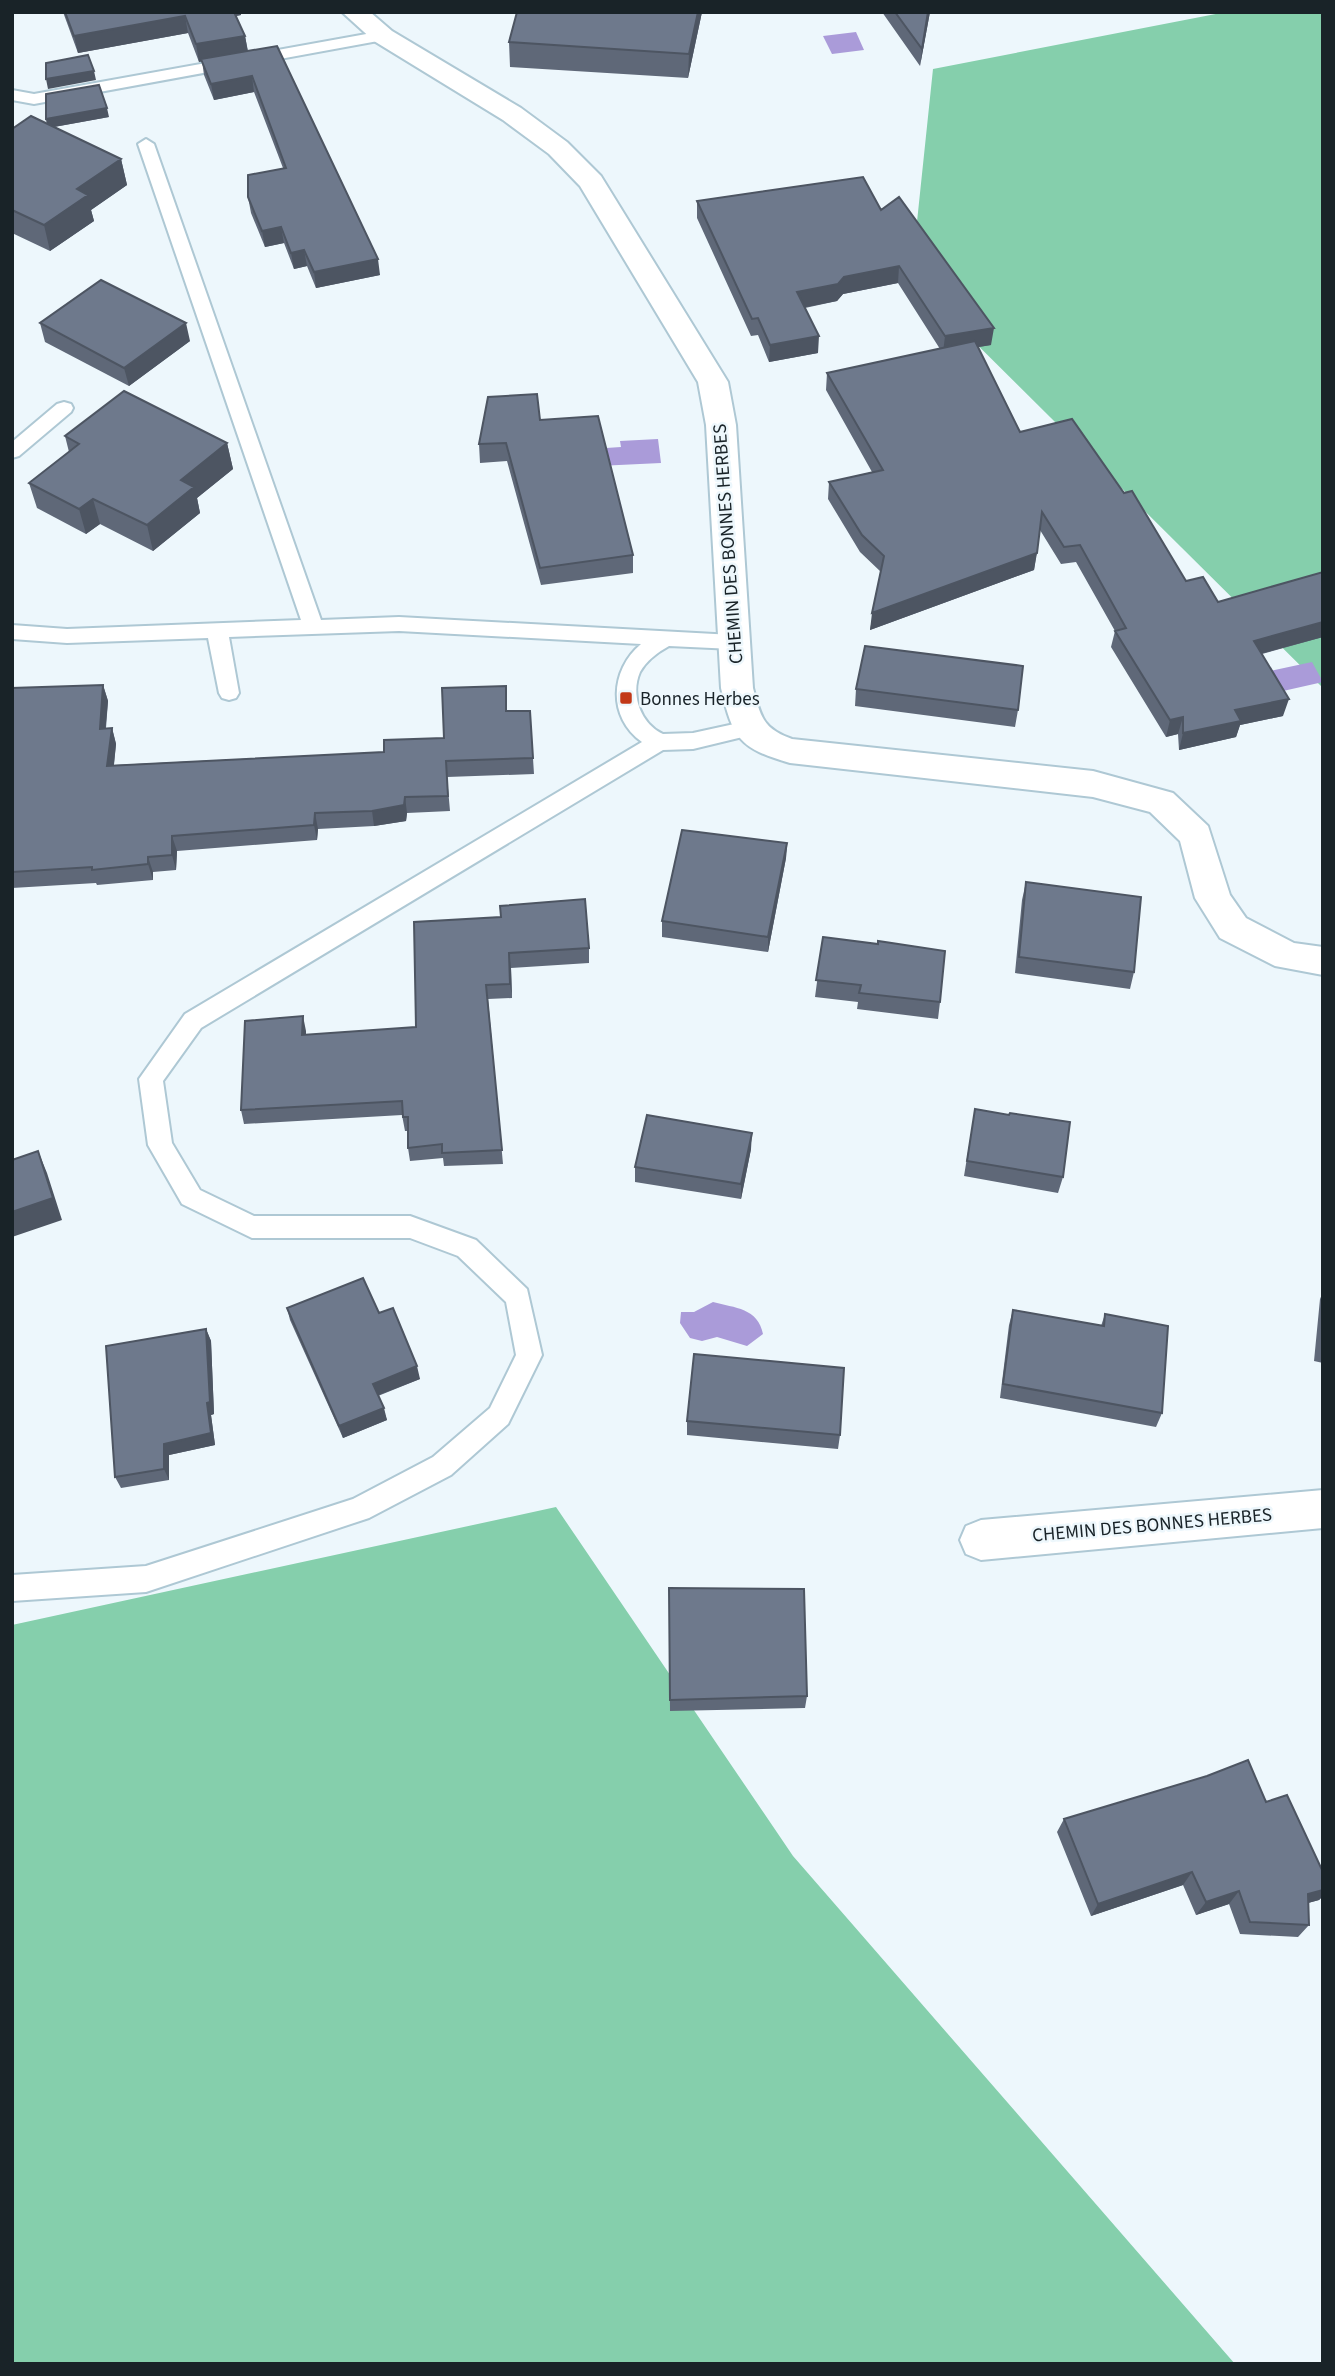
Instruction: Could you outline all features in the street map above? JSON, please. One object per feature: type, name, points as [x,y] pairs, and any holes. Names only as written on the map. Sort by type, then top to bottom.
[{"type":"street","name":"CHEMIN DES BONNES HERBES","points":[[354,12],[383,36],[512,114],[558,148],[590,182],[713,382],[721,425],[737,688],[748,729]]},
{"type":"street","points":[[748,729],[763,742],[790,751],[1093,784],[1161,802],[1196,835],[1213,898],[1233,928],[1288,956],[1323,961]]},
{"type":"street","name":"CHEMIN DES BONNES HERBES","points":[[981,1540],[1323,1509]]},
{"type":"lane","points":[[12,95],[34,99],[383,36]]},
{"type":"lane","points":[[146,144],[313,627]]},
{"type":"lane","points":[[12,452],[64,408]]},
{"type":"lane","points":[[12,632],[67,636],[399,624],[733,642]]},
{"type":"lane","points":[[218,630],[219,649],[229,693]]},
{"type":"lane","points":[[664,639],[643,652],[626,683],[626,698],[635,722],[643,733],[659,742],[674,743],[748,729]]},
{"type":"lane","points":[[12,1588],[146,1580],[360,1509],[442,1466],[499,1416],[529,1355],[518,1297],[510,1289],[467,1248],[410,1227],[252,1227],[191,1197],[160,1145],[151,1079],[193,1021],[659,742]]},
{"type":"green space","points":[[1226,12],[1323,12],[1323,688],[911,279],[933,69]]},
{"type":"green space","points":[[556,1507],[793,1856],[1235,2364],[12,2364],[12,1625]]},
{"type":"shaded area","points":[[856,32],[864,50],[832,54],[823,36]]},
{"type":"shaded area","points":[[658,439],[661,463],[577,467],[576,450],[621,447],[620,441]]},
{"type":"shaded area","points":[[1312,662],[1323,682],[1283,691],[1260,673]]},
{"type":"shaded area","points":[[713,1302],[751,1314],[763,1334],[747,1346],[717,1337],[702,1341],[690,1338],[680,1323],[681,1312],[694,1312]]},
{"type":"building","points":[[65,12],[234,12],[245,36],[196,44],[185,16],[74,36]]},
{"type":"building","points":[[517,12],[698,12],[689,54],[509,42]]},
{"type":"building","points":[[895,12],[928,12],[922,49]]},
{"type":"building","points":[[277,46],[378,259],[314,272],[304,250],[291,253],[281,227],[262,231],[248,197],[248,175],[286,168],[252,76],[211,84],[201,59]]},
{"type":"building","points":[[88,55],[94,71],[46,79],[46,63]]},
{"type":"building","points":[[99,85],[107,108],[46,119],[46,94]]},
{"type":"building","points":[[31,116],[121,159],[77,189],[88,195],[44,225],[12,210],[12,129]]},
{"type":"building","points":[[863,177],[881,210],[899,197],[994,328],[945,336],[899,266],[844,277],[838,284],[797,292],[819,336],[770,345],[758,318],[752,319],[697,201]]},
{"type":"building","points":[[101,280],[186,323],[124,368],[40,323]]},
{"type":"building","points":[[975,341],[1020,432],[1072,419],[1124,493],[1132,491],[1186,581],[1203,577],[1218,602],[1323,572],[1323,622],[1254,641],[1289,699],[1235,710],[1241,721],[1183,733],[1183,717],[1170,720],[1115,631],[1126,628],[1080,545],[1064,547],[1042,512],[1037,553],[872,613],[884,556],[862,535],[829,482],[883,470],[827,373]]},
{"type":"building","points":[[124,391],[227,443],[181,480],[194,487],[147,525],[93,499],[79,509],[29,483],[79,444],[65,436]]},
{"type":"building","points":[[537,394],[540,420],[598,416],[633,555],[540,568],[506,443],[479,444],[488,397]]},
{"type":"building","points":[[865,646],[1023,666],[1018,710],[856,689]]},
{"type":"building","points":[[103,685],[100,729],[112,728],[107,766],[384,752],[384,740],[444,738],[442,688],[506,686],[506,711],[530,711],[533,758],[446,761],[448,796],[405,797],[404,805],[372,811],[315,813],[314,825],[172,836],[172,855],[148,857],[148,864],[92,870],[92,867],[12,872],[12,688]]},
{"type":"building","points":[[682,830],[787,843],[768,937],[662,921]]},
{"type":"building","points":[[1026,882],[1141,897],[1134,972],[1019,957]]},
{"type":"building","points":[[585,899],[589,948],[509,953],[510,984],[486,985],[502,1150],[442,1153],[442,1144],[408,1148],[408,1117],[403,1117],[402,1101],[241,1110],[245,1021],[303,1016],[302,1035],[416,1027],[414,922],[501,917],[500,906]]},
{"type":"building","points":[[823,937],[878,944],[878,941],[945,951],[940,1002],[859,993],[861,985],[816,980]]},
{"type":"building","points":[[975,1109],[1070,1122],[1063,1177],[967,1161]]},
{"type":"building","points":[[647,1115],[752,1133],[741,1184],[635,1167]]},
{"type":"building","points":[[38,1151],[53,1198],[12,1212],[12,1160]]},
{"type":"building","points":[[363,1278],[379,1313],[393,1308],[417,1366],[373,1384],[384,1408],[339,1426],[287,1308]]},
{"type":"building","points":[[1013,1310],[1104,1326],[1105,1314],[1168,1326],[1162,1413],[1003,1384]]},
{"type":"building","points":[[206,1329],[210,1402],[207,1403],[211,1433],[164,1444],[164,1469],[115,1477],[106,1346]]},
{"type":"building","points":[[694,1354],[844,1368],[840,1435],[687,1421]]},
{"type":"building","points":[[669,1588],[804,1589],[807,1696],[670,1700]]},
{"type":"building","points":[[1248,1760],[1266,1802],[1287,1795],[1323,1872],[1323,1890],[1308,1894],[1309,1925],[1250,1922],[1239,1891],[1206,1902],[1192,1872],[1098,1904],[1064,1819],[1207,1776]]},
{"type":"place","name":"Bonnes Herbes","points":[[626,698]]}]
